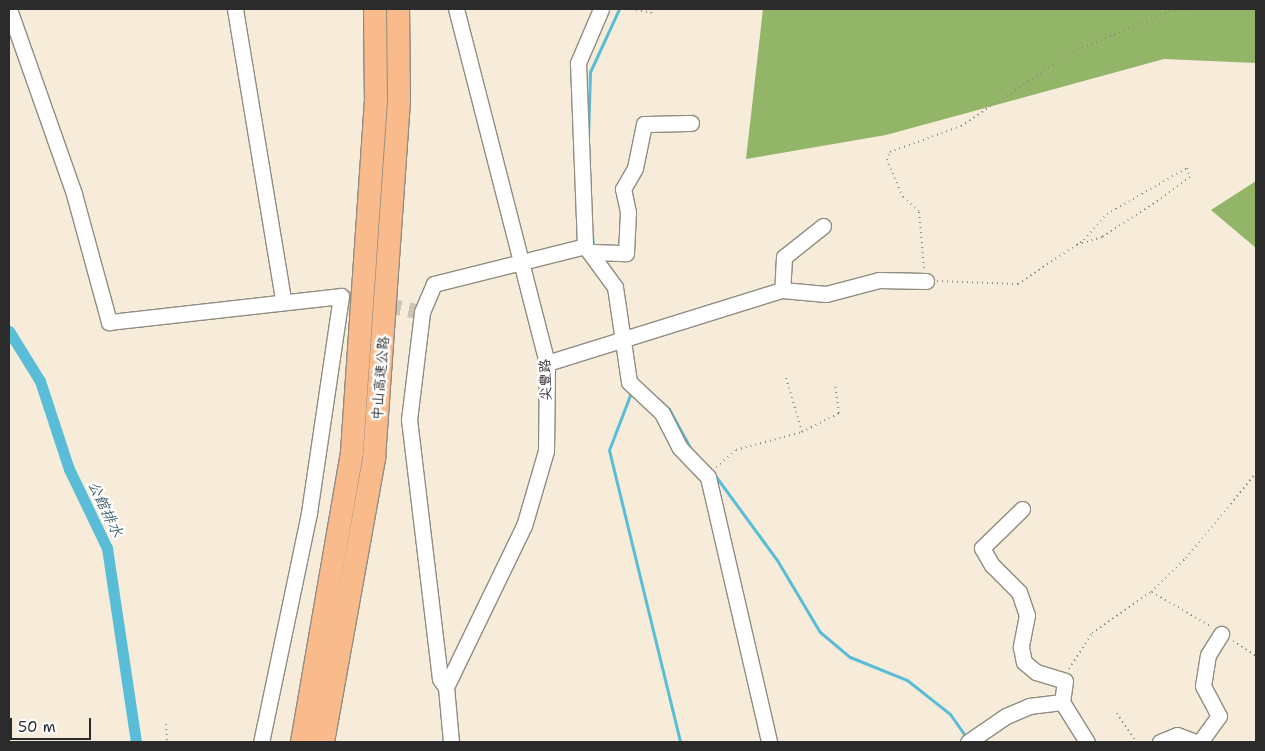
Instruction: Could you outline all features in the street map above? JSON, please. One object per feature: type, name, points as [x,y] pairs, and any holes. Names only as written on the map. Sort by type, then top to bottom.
[{"type":"highway","name":"中山高速公路","points":[[302,742],[352,452],[376,101],[375,9]]},
{"type":"highway","name":"中山高速公路","points":[[323,742],[374,458],[399,102],[398,9]]},
{"type":"street","points":[[9,9],[74,194],[109,322],[283,300],[341,296],[310,513],[261,742]]},
{"type":"street","points":[[234,9],[283,300]]},
{"type":"street","name":"尖豐路","points":[[446,687],[524,526],[546,451],[547,363],[524,260],[456,9]]},
{"type":"street","points":[[601,9],[578,63],[589,249],[615,287],[631,339],[633,386],[662,413],[680,448],[708,477],[769,742]]},
{"type":"street","points":[[451,742],[446,687],[440,679],[409,420],[422,312],[434,284],[524,260],[589,249],[626,253],[628,212],[623,188],[636,168],[644,124],[690,123]]},
{"type":"street","points":[[782,290],[784,257],[823,226]]},
{"type":"street","points":[[547,363],[589,346],[631,339],[782,290],[826,294],[879,280],[926,281]]},
{"type":"street","points":[[1022,509],[982,548],[1019,592],[1027,615],[1021,647],[1024,662],[1036,672],[1065,681],[1062,702],[1087,742]]},
{"type":"street","points":[[1200,742],[1219,716],[1203,686],[1208,655],[1221,634]]},
{"type":"street","points":[[968,742],[1006,716],[1029,706],[1062,702]]},
{"type":"street","points":[[1160,742],[1177,735],[1195,742]]},
{"type":"path","points":[[631,9],[651,13],[652,9]]},
{"type":"path","points":[[1076,245],[1102,237],[1162,198],[1190,177],[1187,168],[1107,214],[1076,245],[1018,284],[926,281],[919,211],[903,197],[887,160],[890,152],[961,126],[1073,52],[1169,11],[1191,9]]},
{"type":"path","points":[[786,378],[802,432]]},
{"type":"path","points":[[708,477],[736,450],[802,432],[839,413],[835,384]]},
{"type":"path","points":[[1065,681],[1073,658],[1092,633],[1151,592],[1214,528],[1256,473]]},
{"type":"path","points":[[1151,592],[1256,656]]},
{"type":"path","points":[[1117,713],[1136,742]]},
{"type":"path","points":[[166,724],[167,742]]},
{"type":"green space","points":[[763,9],[1256,9],[1256,63],[1164,59],[886,135],[746,159]]},
{"type":"green space","points":[[1256,181],[1256,248],[1211,210]]},
{"type":"waterway","points":[[588,140],[590,72],[619,9]]},
{"type":"waterway","points":[[592,234],[593,246]]},
{"type":"waterway","name":"公館排水","points":[[9,331],[40,381],[69,469],[107,548],[136,742]]},
{"type":"waterway","points":[[632,390],[609,450],[680,742]]},
{"type":"waterway","points":[[658,399],[669,409],[692,451]]},
{"type":"waterway","points":[[714,474],[777,560],[820,632],[850,657],[907,680],[950,714],[964,734]]},
{"type":"tunnel","points":[[341,296],[422,312]]}]
